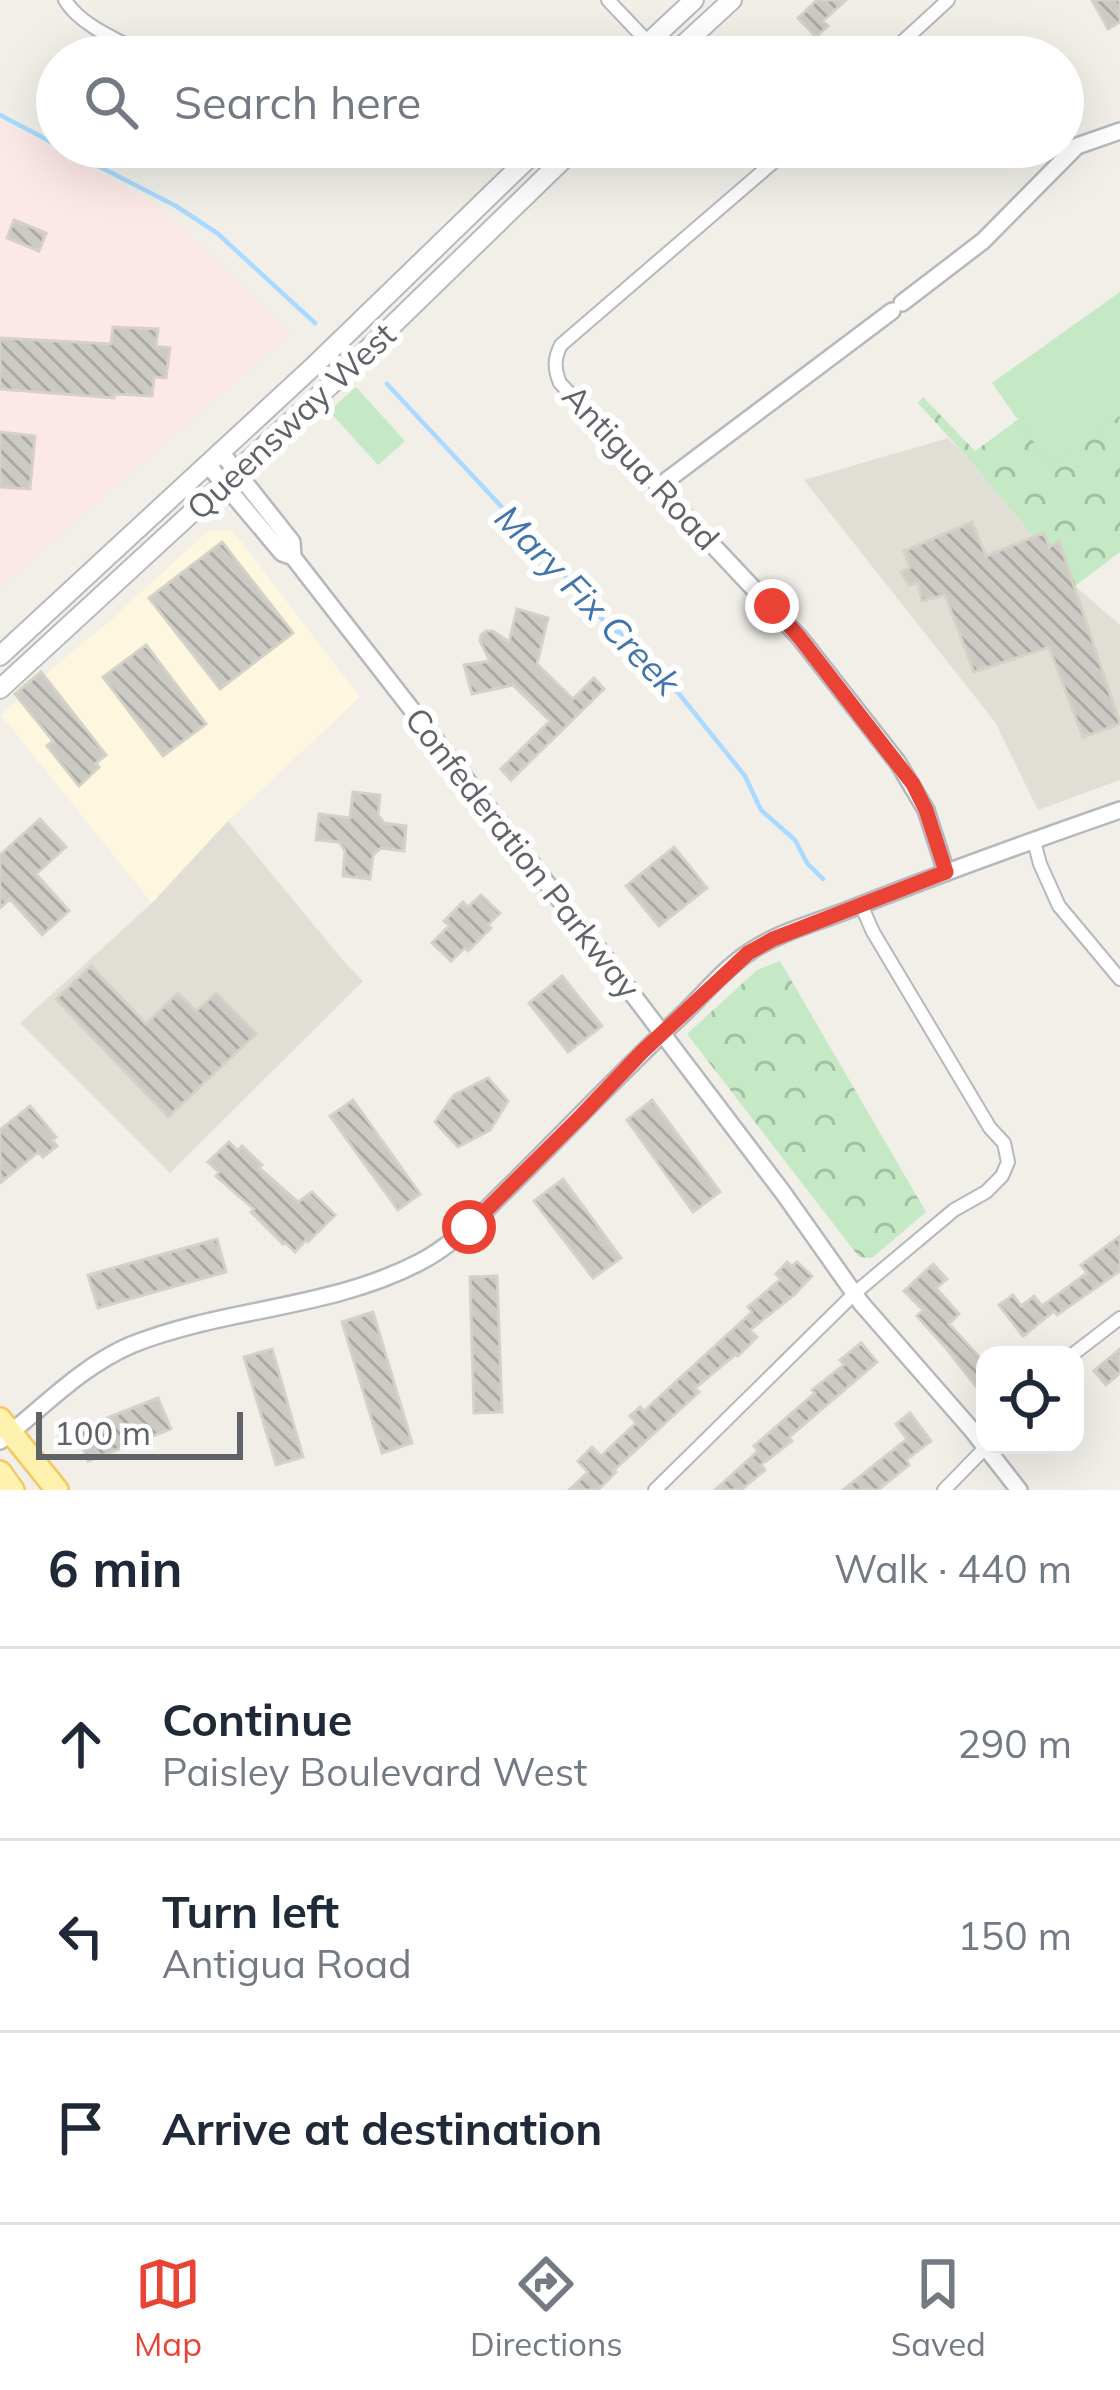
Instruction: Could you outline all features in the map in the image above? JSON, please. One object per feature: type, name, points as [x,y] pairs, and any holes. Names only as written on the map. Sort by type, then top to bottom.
[{"type":"main road","points":[[670,36],[694,0]]},
{"type":"main road","points":[[682,36],[731,0]]},
{"type":"main road","name":"Queensway West","points":[[0,656],[519,168]]},
{"type":"main road","name":"Queensway West","points":[[0,689],[335,381],[554,168]]},
{"type":"main road","points":[[4,1431],[57,1490]]},
{"type":"main road","points":[[0,1472],[13,1490]]},
{"type":"street","points":[[65,0],[84,20],[113,36]]},
{"type":"street","points":[[608,0],[644,36]]},
{"type":"street","points":[[909,36],[948,0]]},
{"type":"street","points":[[1084,143],[1120,131]]},
{"type":"street","name":"Antigua Road","points":[[767,168],[561,345],[555,371],[560,382],[786,622],[898,763],[926,810],[946,872]]},
{"type":"street","points":[[658,487],[983,241],[1054,168]]},
{"type":"street","name":"Confederation Parkway","points":[[214,458],[282,553],[293,557],[662,1034],[861,1303],[976,1435]]},
{"type":"street","points":[[4,1431],[126,1347],[174,1330],[348,1289],[422,1262],[469,1227],[748,953],[773,939],[1120,810]]},
{"type":"street","points":[[1034,841],[1059,906],[1120,979]]},
{"type":"street","points":[[655,1490],[856,1292],[954,1210],[986,1192],[1008,1162],[1004,1143],[990,1128],[861,904]]},
{"type":"street","points":[[1084,1346],[1120,1318]]},
{"type":"street","points":[[944,1490],[978,1454]]},
{"type":"street","name":"Confederation Parkway","points":[[992,1454],[1018,1490]]},
{"type":"shaded area","points":[[0,120],[36,139],[36,168],[90,168],[155,203],[291,333],[0,587]]},
{"type":"shaded area","points":[[948,438],[1075,586],[1120,625],[1120,780],[1038,810],[995,722],[804,480]]},
{"type":"shaded area","points":[[232,530],[360,697],[228,821],[152,903],[1,715],[208,531]]},
{"type":"shaded area","points":[[228,821],[363,981],[170,1173],[20,1023],[152,903]]},
{"type":"green space","points":[[1120,292],[1120,416],[1050,465],[992,383]]},
{"type":"green space","points":[[1120,333],[1120,552],[1075,586],[918,403],[923,397],[975,451],[1044,401]]},
{"type":"green space","points":[[356,387],[405,441],[378,465],[329,411]]},
{"type":"green space","points":[[780,961],[926,1212],[872,1258],[859,1257],[687,1034],[757,970]]},
{"type":"building","points":[[817,0],[846,0],[823,21],[828,26],[817,36],[798,18]]},
{"type":"building","points":[[1092,0],[1120,0],[1120,22],[1108,29]]},
{"type":"building","points":[[14,220],[46,233],[39,251],[7,238]]},
{"type":"building","points":[[113,327],[158,329],[156,346],[170,348],[166,378],[154,377],[152,396],[114,394],[114,398],[0,389],[0,338],[111,344]]},
{"type":"building","points":[[0,432],[35,436],[30,489],[0,487]]},
{"type":"building","points":[[972,522],[986,556],[1044,533],[1049,547],[1059,541],[1120,724],[1083,737],[1049,647],[974,672],[945,595],[922,601],[918,583],[909,585],[901,572],[910,568],[904,551]]},
{"type":"building","points":[[222,542],[293,633],[220,689],[149,598]]},
{"type":"building","points":[[517,609],[548,618],[537,664],[573,699],[594,678],[604,689],[511,780],[501,769],[550,721],[513,685],[472,694],[464,665],[490,661],[480,641],[486,631],[509,642]]},
{"type":"building","points":[[146,645],[206,724],[163,756],[103,677]]},
{"type":"building","points":[[41,672],[106,755],[79,786],[47,746],[53,741],[15,694]]},
{"type":"building","points":[[353,792],[380,795],[378,815],[384,823],[406,826],[404,851],[381,848],[373,855],[370,879],[343,876],[345,851],[339,842],[316,840],[319,814],[350,818]]},
{"type":"building","points":[[40,819],[66,847],[36,874],[69,911],[42,935],[10,899],[0,908],[0,855]]},
{"type":"building","points":[[674,847],[707,888],[659,926],[626,886]]},
{"type":"building","points":[[481,895],[500,913],[468,951],[465,948],[451,961],[432,943],[449,926],[444,921],[463,902],[468,907]]},
{"type":"building","points":[[91,966],[146,1024],[178,993],[196,1011],[216,993],[256,1034],[168,1117],[56,999]]},
{"type":"building","points":[[562,976],[602,1026],[568,1052],[529,1003]]},
{"type":"building","points":[[488,1078],[508,1101],[490,1130],[458,1147],[435,1122],[454,1095]]},
{"type":"building","points":[[353,1100],[420,1194],[398,1210],[330,1116]]},
{"type":"building","points":[[652,1100],[720,1192],[693,1212],[627,1120]]},
{"type":"building","points":[[30,1106],[56,1137],[52,1140],[57,1146],[43,1157],[38,1152],[0,1183],[0,1130]]},
{"type":"building","points":[[229,1142],[238,1151],[242,1146],[298,1202],[312,1192],[335,1215],[295,1252],[283,1244],[208,1162]]},
{"type":"building","points":[[563,1179],[621,1258],[593,1278],[534,1201]]},
{"type":"building","points":[[1120,1236],[1120,1271],[1023,1336],[999,1305],[1013,1295],[1021,1306],[1034,1296],[1042,1306],[1087,1273],[1081,1265]]},
{"type":"building","points":[[217,1239],[226,1272],[98,1308],[88,1275]]},
{"type":"building","points":[[787,1262],[792,1266],[797,1262],[812,1276],[750,1330],[757,1337],[695,1388],[699,1392],[598,1490],[569,1490],[588,1472],[578,1461],[592,1447],[601,1456],[636,1423],[630,1416],[640,1407],[644,1411],[752,1312],[748,1307],[781,1279],[776,1274]]},
{"type":"building","points":[[933,1264],[947,1279],[936,1288],[959,1314],[949,1324],[976,1353],[976,1386],[917,1316],[923,1310],[904,1291]]},
{"type":"building","points":[[497,1276],[502,1412],[474,1413],[470,1277]]},
{"type":"building","points":[[373,1312],[412,1443],[382,1453],[342,1322]]},
{"type":"building","points":[[861,1343],[877,1362],[789,1437],[792,1441],[761,1465],[765,1470],[741,1490],[715,1490],[758,1451],[754,1446],[844,1365],[840,1360]]},
{"type":"building","points":[[272,1349],[303,1457],[276,1465],[244,1357]]},
{"type":"building","points":[[1120,1349],[1120,1373],[1106,1385],[1094,1371]]},
{"type":"building","points":[[158,1398],[171,1429],[88,1461],[76,1430]]},
{"type":"building","points":[[910,1413],[931,1441],[878,1490],[843,1490],[907,1439],[896,1424]]},
{"type":"waterway","name":"Mary Fix Creek","points":[[0,115],[36,134]]},
{"type":"waterway","name":"Mary Fix Creek","points":[[102,168],[217,233],[315,323]]},
{"type":"waterway","name":"Mary Fix Creek","points":[[387,384],[609,627],[643,649],[745,776],[761,810],[795,840],[807,863],[823,879]]},
{"type":"route","points":[[469,1227],[642,1052],[748,953],[946,872],[913,784],[772,606]]}]
